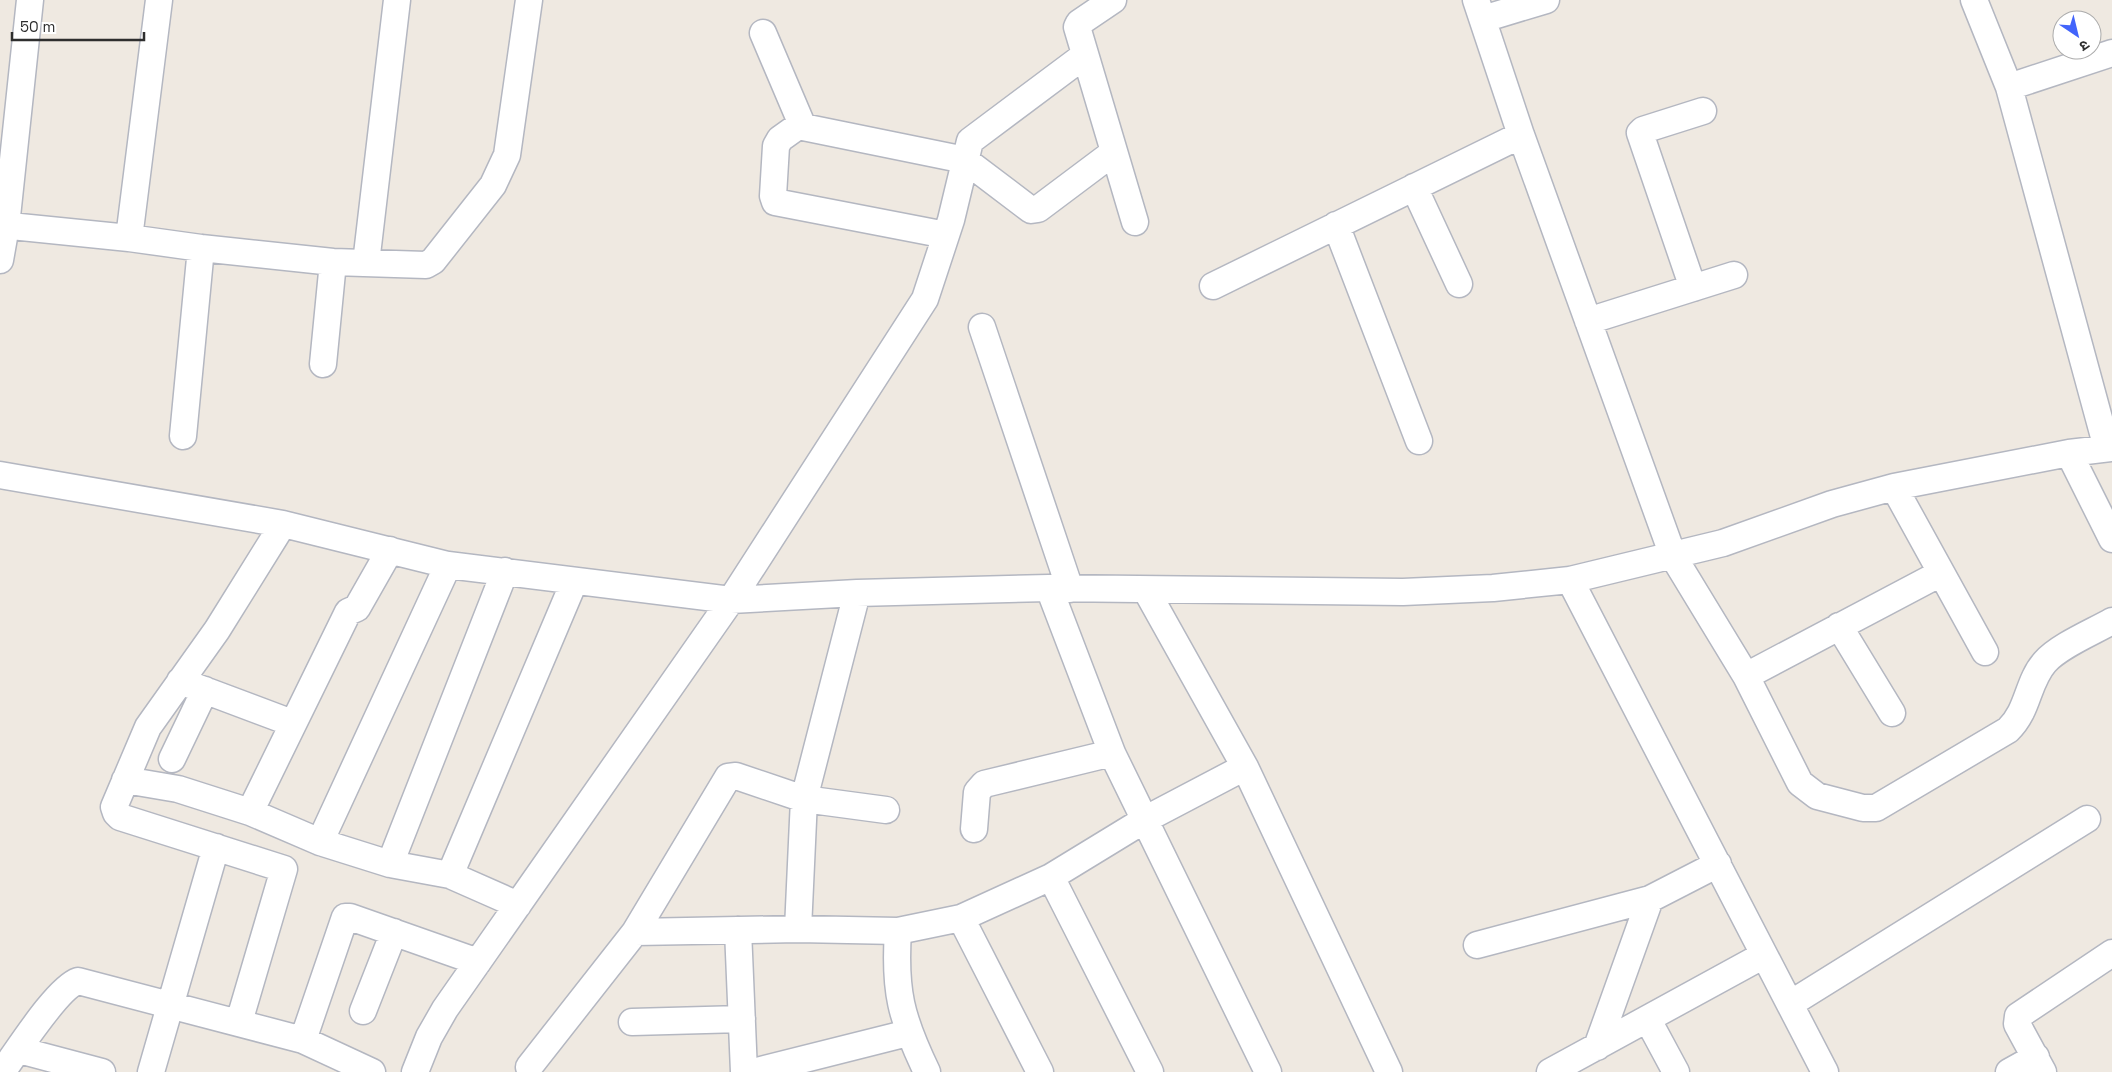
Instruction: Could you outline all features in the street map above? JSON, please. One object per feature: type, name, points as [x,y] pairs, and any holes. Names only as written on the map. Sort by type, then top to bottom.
[{"type":"street","points":[[0,260],[30,0]]},
{"type":"street","points":[[129,238],[159,0]]},
{"type":"street","points":[[366,263],[397,0]]},
{"type":"street","points":[[3,226],[129,238],[201,248],[334,262],[420,266],[433,261],[496,180],[507,155],[529,0]]},
{"type":"street","points":[[1112,0],[1077,25],[1135,222]]},
{"type":"street","points":[[1546,0],[1479,10],[1521,135],[1673,556],[1746,676],[1800,783],[1817,796],[1869,809],[1882,804],[2008,730],[2018,720],[2037,674],[2045,662],[2054,654],[2112,622]]},
{"type":"street","points":[[0,475],[284,524],[448,565],[731,600],[857,593],[1060,589],[1404,592],[1493,588],[1570,580],[1673,556],[1723,543],[1832,504],[1894,487],[2110,448],[2009,87],[1974,0]]},
{"type":"street","points":[[763,33],[801,124],[808,130],[965,160],[1029,209],[1035,210],[1114,152]]},
{"type":"street","points":[[2009,87],[2112,53]]},
{"type":"street","points":[[415,1072],[429,1037],[445,1009],[731,600],[925,299],[946,235],[970,141],[1085,55]]},
{"type":"street","points":[[1693,288],[1640,133],[1643,130],[1703,111]]},
{"type":"street","points":[[801,124],[780,139],[776,146],[773,196],[775,202],[946,235]]},
{"type":"street","points":[[1213,286],[1521,135]]},
{"type":"street","points":[[1414,187],[1459,284]]},
{"type":"street","points":[[1336,225],[1419,441]]},
{"type":"street","points":[[183,436],[201,248]]},
{"type":"street","points":[[323,364],[334,262]]},
{"type":"street","points":[[1588,321],[1734,275]]},
{"type":"street","points":[[982,327],[1060,589],[1112,754],[1146,819],[1268,1072]]},
{"type":"street","points":[[2069,454],[2112,539]]},
{"type":"street","points":[[1894,487],[1985,652]]},
{"type":"street","points":[[239,1022],[284,869],[118,815],[114,808],[148,727],[217,630],[284,524]]},
{"type":"street","points":[[250,812],[292,722],[348,612],[357,608],[390,550]]},
{"type":"street","points":[[320,842],[448,565]]},
{"type":"street","points":[[390,864],[505,571]]},
{"type":"street","points":[[1746,676],[1941,573]]},
{"type":"street","points":[[1570,580],[1825,1072]]},
{"type":"street","points":[[450,874],[574,582]]},
{"type":"street","points":[[1146,590],[1245,767],[1389,1072]]},
{"type":"street","points":[[798,929],[804,799],[857,593]]},
{"type":"street","points":[[1839,626],[1892,713]]},
{"type":"street","points":[[180,681],[292,722]]},
{"type":"street","points":[[172,759],[205,690]]},
{"type":"street","points":[[974,829],[977,792],[984,784],[1112,754]]},
{"type":"street","points":[[635,932],[798,929],[898,931],[961,918],[1051,877],[1146,819],[1245,767]]},
{"type":"street","points":[[529,1067],[635,932],[728,777],[736,776],[804,799],[886,810]]},
{"type":"street","points":[[125,780],[178,789],[250,812],[320,842],[390,864],[450,874],[518,905]]},
{"type":"street","points":[[1790,1004],[2087,819]]},
{"type":"street","points":[[151,1072],[169,1003],[216,847]]},
{"type":"street","points":[[1477,945],[1650,899],[1718,864]]},
{"type":"street","points":[[1051,877],[1150,1072]]},
{"type":"street","points":[[1598,1047],[1650,899]]},
{"type":"street","points":[[303,1040],[343,920],[350,917],[478,962]]},
{"type":"street","points":[[961,918],[1040,1072]]},
{"type":"street","points":[[738,930],[744,1072]]},
{"type":"street","points":[[898,931],[897,982],[901,1007],[908,1033],[927,1072]]},
{"type":"street","points":[[363,1011],[394,932]]},
{"type":"street","points":[[2009,1072],[2039,1065],[2018,1024],[2018,1016],[2112,953]]},
{"type":"street","points":[[1550,1072],[1764,955]]},
{"type":"street","points":[[2,1072],[56,1000],[72,983],[78,981],[169,1003],[303,1040],[372,1072]]},
{"type":"street","points":[[632,1022],[742,1019]]},
{"type":"street","points":[[1648,1020],[1676,1072]]},
{"type":"street","points":[[753,1072],[908,1033]]},
{"type":"street","points":[[19,1050],[70,1068],[102,1072]]}]
